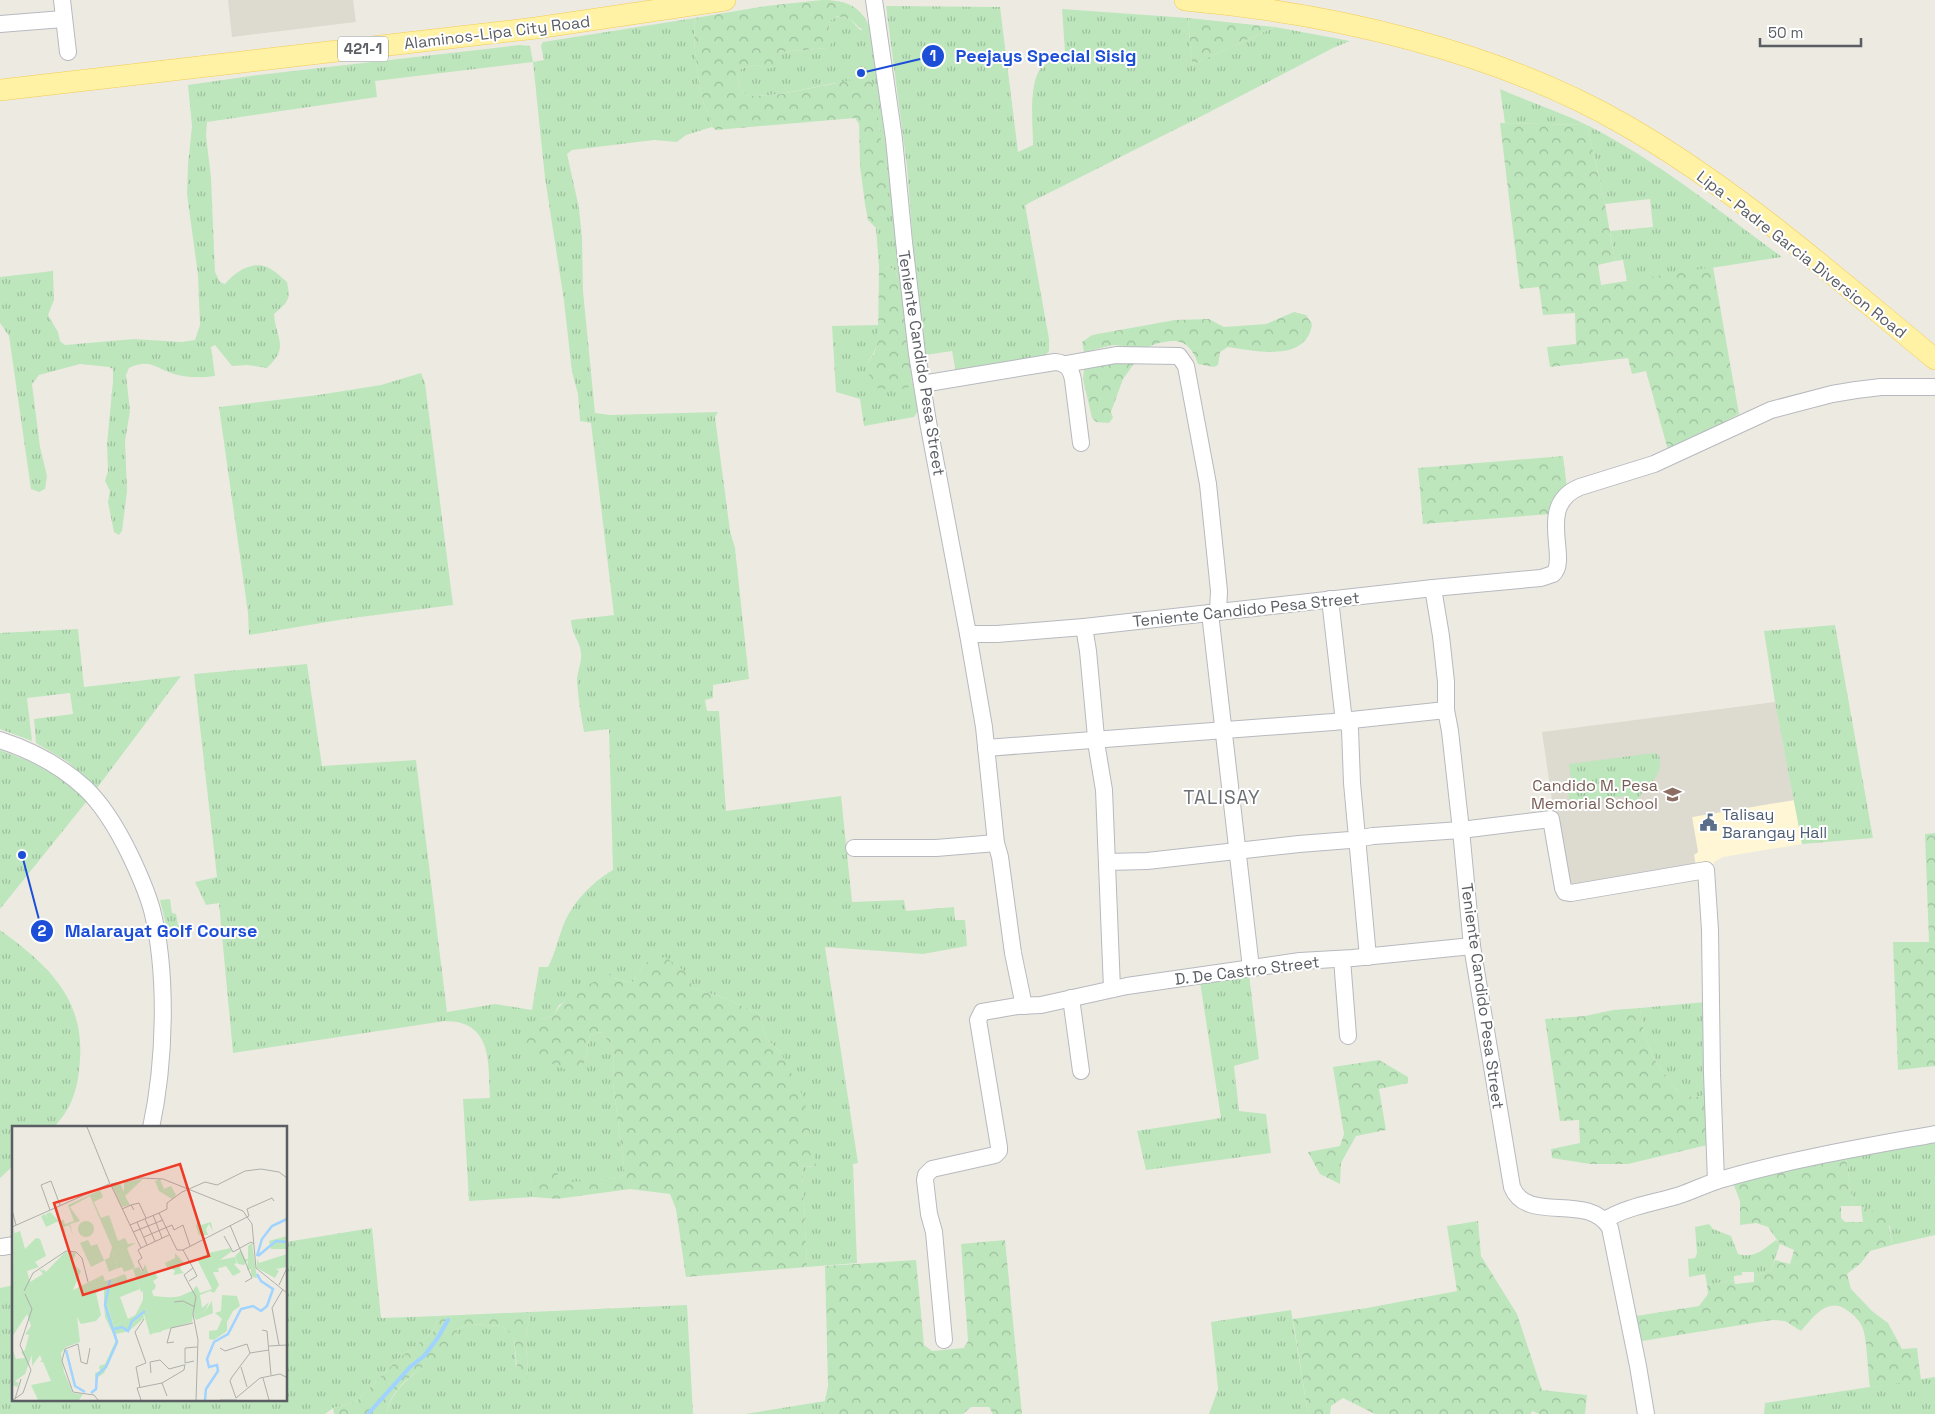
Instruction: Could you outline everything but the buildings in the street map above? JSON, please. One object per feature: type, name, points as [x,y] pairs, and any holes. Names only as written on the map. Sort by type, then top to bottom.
[{"type":"main road","name":"Alaminos-Lipa City Road","points":[[0,90],[526,30],[725,0]]},
{"type":"main road","name":"Lipa - Padre Garcia Diversion Road","points":[[1185,0],[1277,10],[1361,28],[1492,65],[1583,103],[1625,125],[1724,190],[1794,243],[1935,359]]},
{"type":"street","points":[[62,0],[68,52]]},
{"type":"street","points":[[861,0],[877,24]]},
{"type":"street","name":"Teniente Candido Pesa Street","points":[[874,0],[894,140],[904,242],[922,384],[968,634],[997,634],[1084,627],[1433,588],[1441,636],[1446,682],[1446,710],[1461,830],[1472,946],[1511,1181],[1518,1198],[1529,1204],[1583,1210],[1596,1214],[1604,1220]]},
{"type":"street","points":[[0,24],[63,18]]},
{"type":"street","points":[[922,384],[1056,362],[1066,364],[1116,355],[1179,356],[1186,366],[1208,484],[1219,590],[1214,612],[1224,730],[1236,851],[1251,968]]},
{"type":"street","points":[[1066,364],[1074,380],[1081,443]]},
{"type":"street","points":[[1433,588],[1541,578],[1553,574],[1556,571],[1557,565],[1556,516],[1561,504],[1570,492],[1580,487],[1654,464],[1771,410],[1832,394],[1856,390],[1882,387],[1935,387]]},
{"type":"street","points":[[1330,599],[1343,713],[1350,729],[1356,839],[1368,956]]},
{"type":"street","points":[[1084,627],[1089,658],[1096,739],[1104,790],[1112,989]]},
{"type":"street","points":[[968,634],[982,711],[996,843],[1000,857],[1016,968],[1024,1006]]},
{"type":"street","points":[[986,748],[1346,721],[1446,710]]},
{"type":"street","points":[[0,740],[40,756],[85,788],[98,802],[116,828],[148,896],[158,942],[162,985],[160,1080],[151,1126]]},
{"type":"street","points":[[1107,862],[1141,861],[1374,836],[1461,830],[1551,819],[1563,888],[1568,893],[1706,870],[1710,930],[1716,1181]]},
{"type":"street","points":[[854,848],[936,848],[996,843]]},
{"type":"street","name":"D. De Castro Street","points":[[944,1340],[934,1232],[927,1202],[926,1175],[932,1169],[995,1155],[999,1151],[978,1020],[980,1014],[985,1011],[1041,1004],[1112,989],[1300,961],[1342,959],[1472,946]]},
{"type":"street","points":[[1342,959],[1348,1036]]},
{"type":"street","points":[[1071,998],[1080,1071]]},
{"type":"street","points":[[1646,1414],[1614,1238],[1604,1220],[1642,1205],[1680,1195],[1716,1181],[1835,1152],[1935,1134]]},
{"type":"shaded area","points":[[228,0],[353,0],[356,22],[232,37]]},
{"type":"shaded area","name":"Candido M. Pesa Memorial School","points":[[1775,702],[1794,800],[1692,817],[1698,852],[1694,855],[1696,867],[1571,889],[1554,814],[1542,732]]},
{"type":"shaded area","points":[[1794,800],[1802,844],[1723,857],[1714,862],[1712,866],[1696,867],[1694,855],[1698,852],[1692,817]]},
{"type":"green space","points":[[822,0],[838,1],[852,6],[862,15],[871,30],[866,33],[851,20],[838,16],[831,20],[829,27],[833,41],[828,48],[780,52],[772,68],[764,69],[758,65],[742,68],[737,75],[740,89],[748,96],[781,94],[868,77],[873,84],[876,101],[888,196],[886,217],[881,227],[876,228],[868,220],[860,166],[859,124],[855,118],[716,130],[712,127],[703,101],[697,71],[695,18],[766,6]]},
{"type":"green space","points":[[886,6],[1000,7],[1018,152],[1033,145],[1032,104],[1038,74],[1042,67],[1065,51],[1062,9],[1188,18],[1192,65],[1275,27],[1350,41],[1025,205],[1049,339],[1049,351],[1043,358],[956,373],[952,351],[925,355],[915,271],[907,167]]},
{"type":"green space","points":[[839,16],[851,20],[860,30],[871,30],[894,208],[901,284],[893,269],[879,267],[876,228],[881,227],[880,133],[873,85],[835,83],[781,94],[756,96],[748,96],[740,89],[737,75],[742,68],[758,65],[764,69],[780,52],[828,48],[831,20]]},
{"type":"green space","points":[[695,18],[694,37],[697,71],[703,101],[712,127],[686,135],[677,142],[654,140],[572,150],[567,154],[579,208],[582,238],[583,291],[595,413],[610,415],[718,412],[715,417],[730,531],[735,548],[749,679],[713,685],[713,698],[705,700],[707,711],[719,711],[726,811],[841,796],[852,902],[904,900],[906,911],[954,907],[955,920],[965,920],[967,946],[923,954],[825,947],[858,1163],[853,1164],[857,1263],[807,1267],[802,1167],[816,1166],[781,1053],[766,1038],[759,1014],[728,999],[692,988],[645,963],[632,983],[614,978],[614,973],[559,1005],[553,1016],[540,1019],[584,1064],[590,1035],[601,1032],[614,1048],[613,1083],[625,1173],[619,1178],[531,1187],[534,1197],[469,1201],[463,1099],[490,1098],[487,1054],[484,1044],[479,1035],[471,1028],[459,1022],[445,1021],[233,1053],[219,903],[206,905],[195,882],[217,877],[194,674],[307,664],[322,766],[416,760],[447,1012],[495,1004],[532,1010],[539,967],[548,967],[567,917],[577,901],[613,870],[609,729],[584,732],[577,681],[581,653],[572,629],[571,620],[614,615],[591,423],[580,421],[578,394],[572,372],[564,301],[545,178],[533,62],[544,60],[541,46],[543,42]]},
{"type":"green space","points":[[1188,18],[1275,27],[1192,65]]},
{"type":"green space","points":[[520,45],[530,46],[533,62],[375,81],[377,97],[207,122],[206,136],[211,177],[215,272],[220,282],[225,284],[234,275],[255,265],[267,267],[287,282],[289,293],[287,300],[274,314],[280,342],[278,354],[267,368],[247,365],[232,366],[215,345],[211,347],[215,376],[210,377],[179,375],[147,364],[129,368],[126,375],[130,411],[125,441],[127,491],[122,531],[119,535],[114,532],[108,502],[110,491],[105,481],[108,471],[107,444],[113,369],[80,364],[39,375],[32,384],[40,447],[47,476],[45,489],[39,492],[31,489],[9,336],[0,323],[0,277],[53,271],[54,300],[48,315],[58,332],[60,341],[65,345],[134,339],[182,342],[195,340],[200,325],[198,275],[187,194],[192,126],[188,85],[258,75]]},
{"type":"green space","points":[[1500,89],[1567,116],[1587,125],[1505,123]]},
{"type":"green space","points":[[1500,123],[1587,125],[1605,204],[1615,261],[1598,265],[1601,285],[1713,267],[1739,414],[1668,450],[1646,371],[1632,374],[1628,358],[1550,367],[1547,347],[1576,344],[1575,313],[1543,315],[1539,287],[1520,289]]},
{"type":"green space","points":[[1587,125],[1664,171],[1782,257],[1627,281],[1623,260],[1615,261],[1610,231],[1653,227],[1650,199],[1605,204]]},
{"type":"green space","points":[[879,267],[893,269],[901,284],[912,380],[909,387],[897,390],[874,388],[870,383],[868,362],[874,354],[878,341]]},
{"type":"green space","points":[[1294,312],[1306,315],[1312,324],[1308,336],[1301,345],[1278,352],[1252,351],[1228,347],[1220,352],[1218,365],[1214,367],[1198,364],[1189,347],[1176,341],[1160,343],[1142,349],[1123,379],[1111,412],[1113,418],[1109,423],[1096,422],[1092,418],[1083,379],[1084,369],[1087,366],[1126,351],[1124,346],[1113,345],[1084,352],[1082,342],[1092,335],[1175,320],[1209,319],[1224,327],[1266,324]]},
{"type":"green space","points":[[879,325],[877,345],[868,362],[909,387],[912,380],[918,411],[914,417],[864,426],[860,399],[836,392],[832,326]]},
{"type":"green space","points":[[421,373],[425,383],[453,605],[345,619],[249,635],[248,613],[219,407],[381,385]]},
{"type":"green space","points":[[1563,456],[1567,488],[1551,514],[1423,524],[1418,468]]},
{"type":"green space","points":[[1835,625],[1873,838],[1802,844],[1775,702],[1764,631]]},
{"type":"green space","points":[[78,629],[84,687],[181,676],[97,788],[68,762],[36,743],[34,719],[73,714],[70,693],[27,698],[32,741],[0,729],[0,633]]},
{"type":"green space","points":[[0,750],[46,770],[68,784],[87,801],[0,909]]},
{"type":"green space","points":[[1654,753],[1659,755],[1659,771],[1635,806],[1626,806],[1625,796],[1570,804],[1567,786],[1572,785],[1569,764]]},
{"type":"green space","points":[[1935,833],[1935,1066],[1898,1070],[1893,942],[1929,942],[1925,834]]},
{"type":"green space","points":[[170,899],[172,913],[176,914],[178,925],[192,925],[192,927],[167,929],[160,900]]},
{"type":"green space","points":[[0,930],[35,958],[62,988],[78,1025],[80,1046],[78,1078],[68,1109],[55,1126],[12,1126],[12,1167],[0,1178]]},
{"type":"green space","points":[[665,957],[690,975],[692,988],[728,999],[759,1014],[766,1038],[781,1053],[804,1098],[816,1166],[802,1167],[807,1267],[686,1277],[676,1209],[670,1194],[630,1189],[557,1199],[534,1197],[531,1187],[538,1172],[546,1166],[557,1170],[559,1183],[619,1178],[625,1173],[613,1083],[614,1048],[601,1032],[590,1035],[584,1064],[572,1072],[534,1056],[523,1039],[527,1024],[553,1016],[558,1008],[572,995],[614,972],[614,978],[632,983],[645,963]]},
{"type":"green space","points":[[1249,974],[1259,1059],[1234,1066],[1239,1111],[1266,1114],[1271,1153],[1146,1170],[1137,1131],[1221,1118],[1200,982]]},
{"type":"green space","points":[[1705,1002],[1706,1095],[1696,1097],[1685,1096],[1677,1091],[1656,1062],[1644,1034],[1640,1008]]},
{"type":"green space","points":[[1640,1008],[1644,1034],[1656,1062],[1677,1091],[1686,1096],[1706,1095],[1707,1145],[1628,1164],[1590,1164],[1552,1158],[1551,1149],[1580,1143],[1579,1120],[1560,1121],[1545,1019],[1585,1016],[1613,1010]]},
{"type":"green space","points":[[1379,1060],[1408,1077],[1408,1083],[1379,1089],[1386,1130],[1356,1136],[1341,1163],[1340,1184],[1320,1174],[1308,1152],[1340,1146],[1344,1134],[1333,1067]]},
{"type":"green space","points":[[1935,1140],[1935,1235],[1892,1245],[1890,1226],[1861,1206],[1853,1206],[1846,1157]]},
{"type":"green space","points":[[1846,1157],[1853,1206],[1841,1206],[1841,1218],[1845,1222],[1863,1222],[1861,1206],[1878,1213],[1888,1219],[1892,1245],[1870,1251],[1861,1263],[1847,1274],[1851,1289],[1872,1311],[1888,1323],[1902,1349],[1917,1348],[1921,1380],[1870,1387],[1866,1341],[1862,1326],[1850,1313],[1834,1305],[1816,1314],[1801,1331],[1785,1321],[1772,1320],[1642,1341],[1636,1316],[1699,1306],[1708,1294],[1707,1285],[1734,1280],[1735,1284],[1754,1282],[1754,1276],[1771,1270],[1775,1260],[1790,1264],[1794,1250],[1780,1244],[1768,1227],[1756,1223],[1740,1225],[1740,1201],[1733,1183]]},
{"type":"green space","points":[[1478,1221],[1481,1256],[1517,1314],[1542,1390],[1587,1395],[1585,1414],[1539,1414],[1532,1411],[1531,1414],[1375,1414],[1343,1398],[1331,1406],[1330,1414],[1308,1414],[1293,1319],[1367,1308],[1457,1291],[1447,1226]]},
{"type":"green space","points":[[1709,1224],[1713,1229],[1731,1236],[1738,1254],[1754,1254],[1776,1240],[1780,1244],[1771,1270],[1754,1276],[1754,1272],[1742,1272],[1742,1275],[1734,1276],[1734,1280],[1707,1285],[1705,1274],[1689,1277],[1688,1259],[1695,1258],[1697,1253],[1695,1227]]},
{"type":"green space","points":[[372,1228],[381,1318],[438,1316],[433,1332],[397,1360],[357,1401],[333,1408],[325,1414],[0,1414],[0,1288],[12,1285],[12,1402],[288,1402],[288,1242]]},
{"type":"green space","points":[[1005,1240],[1022,1414],[993,1414],[989,1407],[971,1407],[963,1414],[822,1414],[828,1386],[825,1266],[916,1260],[924,1345],[932,1351],[964,1348],[968,1341],[961,1244]]},
{"type":"green space","points":[[687,1305],[693,1414],[387,1414],[390,1402],[405,1382],[458,1338],[456,1334],[459,1328],[470,1324],[502,1326],[514,1337],[516,1366],[528,1377],[526,1340],[530,1312]]},
{"type":"green space","points":[[1291,1310],[1308,1414],[1209,1414],[1218,1389],[1211,1322]]},
{"type":"green space","points":[[530,1312],[526,1340],[528,1377],[524,1383],[518,1379],[514,1337],[502,1326],[470,1324],[459,1328],[456,1334],[458,1338],[444,1352],[401,1386],[389,1403],[387,1414],[334,1414],[333,1408],[357,1401],[397,1360],[433,1332],[438,1316]]},
{"type":"green space","points":[[1935,1377],[1935,1414],[1764,1414],[1765,1403]]},
{"type":"green space","points":[[825,1401],[822,1414],[745,1414]]},
{"type":"waterway","points":[[368,1414],[410,1367],[424,1356],[448,1320]]},
{"type":"place","name":"Peejays Special Sisig","points":[[861,73]]},
{"type":"place","name":"Candido M. Pesa Memorial School","points":[[1672,794]]},
{"type":"place","name":"Talisay Barangay Hall","points":[[1708,823]]},
{"type":"place","name":"Malarayat Golf Course","points":[[22,855]]},
{"type":"district","name":"TALISAY","points":[[1222,797]]}]
